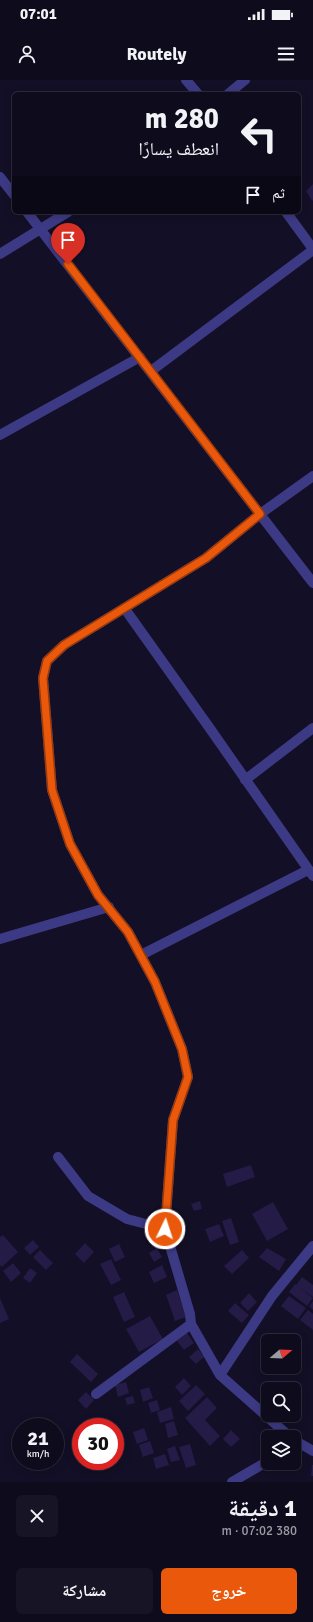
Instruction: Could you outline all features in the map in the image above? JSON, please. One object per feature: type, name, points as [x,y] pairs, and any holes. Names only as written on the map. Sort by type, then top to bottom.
[{"type":"street","points":[[186,80],[196,92]]},
{"type":"street","points":[[230,92],[245,80]]},
{"type":"street","points":[[0,177],[12,192]]},
{"type":"street","points":[[29,214],[313,583]]},
{"type":"street","points":[[0,254],[65,214]]},
{"type":"street","points":[[151,371],[313,250],[287,214]]},
{"type":"street","points":[[0,435],[140,357]]},
{"type":"street","points":[[281,1430],[220,1375],[191,1324],[190,1314],[165,1229],[173,1120],[188,1077],[182,1049],[155,982],[128,932],[98,895],[70,844],[52,790],[43,678],[47,661],[64,645],[206,558],[260,514],[313,476]]},
{"type":"street","points":[[125,609],[311,873],[141,956]]},
{"type":"street","points":[[245,780],[313,728]]},
{"type":"street","points":[[0,939],[109,907]]},
{"type":"street","points":[[58,1157],[88,1196],[127,1219],[165,1229]]},
{"type":"street","points":[[220,1375],[272,1296],[313,1246]]},
{"type":"street","points":[[96,1394],[191,1324]]},
{"type":"street","points":[[301,1445],[313,1451]]},
{"type":"street","points":[[232,1482],[261,1465]]},
{"type":"building","points":[[313,184],[313,200],[312,201],[306,191]]},
{"type":"building","points":[[251,1165],[255,1177],[227,1187],[223,1174]]},
{"type":"building","points":[[200,1201],[202,1209],[194,1211],[191,1204]]},
{"type":"building","points":[[273,1202],[288,1229],[267,1241],[252,1214]]},
{"type":"building","points":[[231,1218],[239,1242],[230,1245],[222,1221]]},
{"type":"building","points":[[219,1224],[224,1236],[210,1242],[205,1229]]},
{"type":"building","points":[[3,1235],[18,1252],[2,1267],[0,1265],[0,1237]]},
{"type":"building","points":[[33,1240],[39,1247],[30,1255],[24,1248]]},
{"type":"building","points":[[85,1243],[94,1252],[84,1263],[75,1254]]},
{"type":"building","points":[[119,1244],[125,1257],[115,1262],[109,1249]]},
{"type":"building","points":[[157,1248],[162,1257],[154,1262],[149,1253]]},
{"type":"building","points":[[267,1248],[286,1259],[279,1271],[259,1257]]},
{"type":"building","points":[[40,1250],[53,1263],[46,1270],[33,1257]]},
{"type":"building","points":[[242,1250],[249,1258],[232,1274],[224,1266]]},
{"type":"building","points":[[111,1259],[121,1280],[111,1285],[100,1264]]},
{"type":"building","points":[[13,1263],[21,1273],[11,1282],[3,1271]]},
{"type":"building","points":[[162,1265],[167,1277],[154,1283],[149,1272]]},
{"type":"building","points":[[30,1268],[37,1273],[30,1283],[23,1278]]},
{"type":"building","points":[[302,1277],[313,1285],[313,1297],[296,1285]]},
{"type":"building","points":[[295,1284],[313,1298],[307,1306],[289,1292]]},
{"type":"building","points":[[177,1290],[186,1317],[175,1321],[166,1295]]},
{"type":"building","points":[[124,1292],[135,1317],[124,1322],[113,1297]]},
{"type":"building","points":[[249,1293],[257,1302],[248,1311],[240,1303]]},
{"type":"building","points":[[289,1296],[306,1308],[298,1319],[281,1306]]},
{"type":"building","points":[[0,1298],[9,1319],[0,1323]]},
{"type":"building","points":[[313,1301],[313,1310],[309,1306]]},
{"type":"building","points":[[235,1303],[249,1315],[242,1323],[228,1311]]},
{"type":"building","points":[[308,1310],[313,1314],[313,1330],[300,1320]]},
{"type":"building","points":[[150,1316],[163,1339],[139,1352],[126,1329]]},
{"type":"building","points":[[187,1333],[194,1343],[184,1350],[177,1341]]},
{"type":"building","points":[[198,1349],[204,1357],[196,1364],[189,1357]]},
{"type":"building","points":[[77,1354],[98,1374],[91,1382],[70,1362]]},
{"type":"building","points":[[184,1378],[191,1386],[182,1395],[175,1387]]},
{"type":"building","points":[[126,1382],[129,1393],[118,1397],[115,1385]]},
{"type":"building","points":[[196,1385],[205,1394],[188,1411],[179,1401]]},
{"type":"building","points":[[149,1387],[153,1398],[143,1402],[140,1390]]},
{"type":"building","points":[[86,1392],[94,1400],[86,1409],[78,1400]]},
{"type":"building","points":[[133,1396],[135,1403],[127,1405],[125,1398]]},
{"type":"building","points":[[207,1397],[217,1408],[205,1420],[220,1436],[210,1446],[185,1418]]},
{"type":"building","points":[[157,1400],[160,1410],[151,1413],[148,1403]]},
{"type":"building","points":[[171,1407],[174,1419],[160,1423],[157,1412]]},
{"type":"building","points":[[174,1421],[178,1435],[168,1438],[165,1424]]},
{"type":"building","points":[[144,1428],[148,1440],[137,1444],[133,1432]]},
{"type":"building","points":[[231,1430],[240,1439],[231,1447],[223,1439]]},
{"type":"building","points":[[150,1441],[154,1453],[143,1457],[139,1445]]},
{"type":"building","points":[[190,1444],[196,1465],[186,1468],[179,1447]]},
{"type":"building","points":[[175,1446],[180,1460],[171,1462],[167,1449]]},
{"type":"building","points":[[165,1454],[169,1465],[156,1469],[153,1458]]},
{"type":"building","points":[[312,1465],[313,1476],[311,1476]]},
{"type":"route","points":[[68,264],[260,514],[206,558],[64,645],[47,661],[43,678],[52,790],[70,844],[98,895],[128,932],[155,982],[182,1049],[188,1077],[173,1120],[165,1229]]}]
